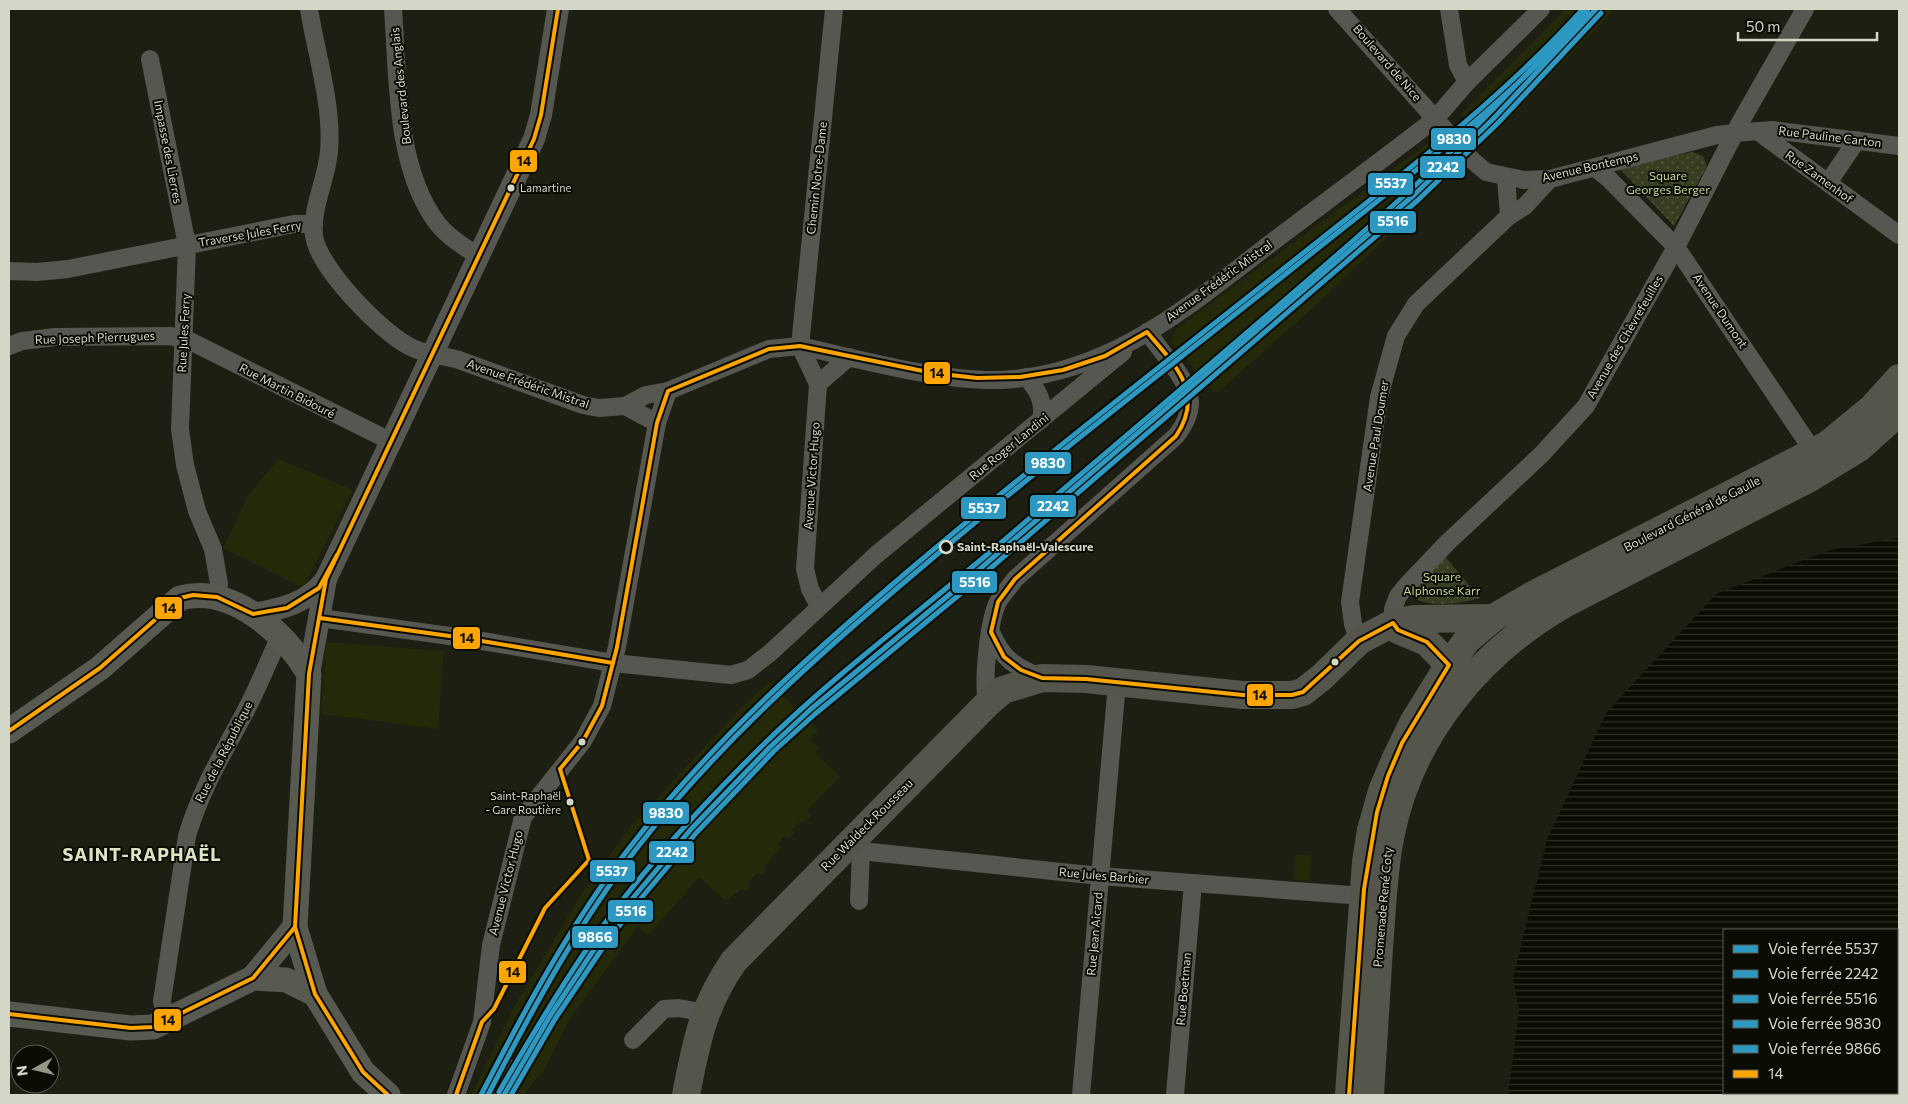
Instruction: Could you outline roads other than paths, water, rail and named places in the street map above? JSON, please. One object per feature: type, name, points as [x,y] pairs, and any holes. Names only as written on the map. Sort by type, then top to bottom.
[{"type":"main road","name":"Boulevard Général de Gaulle","points":[[1490,658],[1537,620],[1819,460],[1844,433],[1872,408],[1899,378]]},
{"type":"main road","name":"Boulevard Général de Gaulle","points":[[1480,618],[1532,596],[1819,460],[1859,448],[1899,412]]},
{"type":"main road","points":[[9,731],[115,656],[180,598],[193,595],[217,597],[253,614],[280,636],[296,653],[309,674],[295,927],[315,994],[363,1072],[388,1095]]},
{"type":"main road","name":"Rue Waldeck Rousseau","points":[[686,1095],[708,1005],[734,960],[857,845],[987,704],[1003,690],[1042,678],[1086,679],[1243,695],[1292,695],[1303,692],[1322,678],[1359,641],[1393,623],[1414,619],[1480,618]]},
{"type":"main road","name":"Promenade René Coty","points":[[1349,1095],[1363,896],[1371,830],[1382,792],[1413,723],[1480,618]]},
{"type":"main road","points":[[1393,623],[1398,630],[1427,642],[1449,665]]},
{"type":"main road","name":"Promenade René Coty","points":[[1370,1095],[1383,888],[1390,838],[1414,766],[1432,730],[1465,683],[1490,658]]},
{"type":"main road","points":[[9,1014],[131,1028],[152,1027],[253,978],[295,927]]},
{"type":"main road","points":[[253,978],[286,980],[315,994]]},
{"type":"street","points":[[309,9],[329,121],[329,152],[314,224]]},
{"type":"street","name":"Boulevard des Anglais","points":[[393,9],[405,142],[417,184],[438,223],[454,240],[479,256]]},
{"type":"street","points":[[309,674],[326,579],[534,139],[541,115],[558,9]]},
{"type":"street","name":"Chemin Notre-Dame","points":[[800,346],[834,9]]},
{"type":"street","name":"Boulevard de Nice","points":[[1337,9],[1438,122]]},
{"type":"street","points":[[1449,9],[1458,64],[1467,82]]},
{"type":"street","name":"Avenue Frédéric Mistral","points":[[314,224],[317,247],[334,277],[368,312],[414,349],[458,360],[583,405],[599,408],[625,406],[646,395],[668,391],[769,349],[800,346],[849,357],[967,378],[1000,380],[1048,375],[1078,366],[1128,345],[1201,298],[1438,122],[1467,82],[1541,9]]},
{"type":"street","name":"Avenue des Chèvrefeuilles","points":[[1393,623],[1393,609],[1398,596],[1407,585],[1447,543],[1541,455],[1586,406],[1676,247],[1682,232],[1735,133],[1805,9]]},
{"type":"street","name":"Impasse des Lierres","points":[[150,59],[187,245]]},
{"type":"street","name":"Avenue Bontemps","points":[[1438,122],[1472,160],[1486,172],[1506,178],[1550,179],[1595,168],[1610,162],[1653,154],[1717,135],[1735,133]]},
{"type":"street","name":"Rue Pauline Carton","points":[[1760,132],[1772,130],[1899,146]]},
{"type":"street","points":[[1735,133],[1760,132]]},
{"type":"street","name":"Rue Zamenhof","points":[[1760,132],[1899,235]]},
{"type":"street","points":[[1828,183],[1857,140]]},
{"type":"street","name":"Avenue Dumont","points":[[1595,168],[1609,179],[1676,247],[1819,460]]},
{"type":"street","points":[[1506,178],[1509,216]]},
{"type":"street","name":"Avenue Paul Doumer","points":[[1359,641],[1353,624],[1350,602],[1379,397],[1396,336],[1416,304],[1509,216],[1525,206],[1550,179]]},
{"type":"street","name":"Traverse Jules Ferry","points":[[187,245],[294,224],[314,224]]},
{"type":"street","points":[[9,272],[68,269],[187,245]]},
{"type":"street","name":"Rue Jules Ferry","points":[[187,245],[180,416],[185,464],[197,511],[214,549],[219,584],[217,597]]},
{"type":"street","points":[[987,704],[984,688],[984,671],[998,602],[1015,579],[1176,436],[1185,425],[1190,409],[1190,394],[1185,381],[1147,332]]},
{"type":"street","name":"Rue Joseph Pierrugues","points":[[9,346],[22,341],[55,337],[171,336],[182,339]]},
{"type":"street","name":"Rue Martin Bidouré","points":[[182,339],[392,442]]},
{"type":"street","name":"Rue Roger Landini","points":[[320,618],[464,638],[613,663],[731,674],[748,670],[790,635],[819,606],[876,556],[1122,355],[1128,345]]},
{"type":"street","points":[[800,346],[818,384],[849,357]]},
{"type":"street","points":[[1026,377],[1036,388],[1042,400],[1044,410],[1042,420]]},
{"type":"street","name":"Avenue Victor Hugo","points":[[818,384],[805,569],[810,589],[819,606]]},
{"type":"street","name":"Avenue Victor Hugo","points":[[456,1095],[482,1022],[491,945],[523,818],[583,741],[602,706],[613,663],[657,423],[668,391]]},
{"type":"street","points":[[625,406],[657,423]]},
{"type":"street","points":[[253,614],[287,608],[311,595],[326,579]]},
{"type":"street","points":[[991,632],[1004,657],[1022,670],[1042,678]]},
{"type":"street","name":"Rue de la République","points":[[166,1020],[162,1001],[187,836],[192,818],[205,784],[244,714],[280,636]]},
{"type":"street","name":"Rue Jean Aicard","points":[[1081,1095],[1117,683]]},
{"type":"street","points":[[857,845],[859,901]]},
{"type":"street","name":"Rue Jules Barbier","points":[[857,845],[1100,876],[1363,896]]},
{"type":"street","name":"Rue Boetman","points":[[1176,1095],[1193,883]]},
{"type":"street","points":[[633,1040],[664,1009],[708,1005]]},
{"type":"railway","points":[[492,1095],[511,1061]]},
{"type":"rail line","name":"5537","points":[[481,1095],[550,967],[608,876],[662,808],[729,734],[801,665],[914,566],[1099,414],[1364,205],[1478,111],[1583,9]]},
{"type":"rail line","name":"9866","points":[[499,1092],[580,958],[612,914],[675,837],[766,742],[855,662],[979,562],[1359,236],[1432,170],[1478,125],[1588,9]]},
{"type":"rail line","name":"2242","points":[[504,1095],[550,1016],[599,942],[627,905],[692,828],[770,747],[811,709],[967,580],[1414,195],[1493,119],[1596,9]]},
{"type":"rail line","name":"9830","points":[[488,1095],[557,968],[615,877],[669,809],[736,736],[845,633],[967,530],[1105,417],[1445,147],[1519,82],[1588,13]]},
{"type":"rail line","name":"5516","points":[[511,1095],[555,1019],[604,946],[632,909],[697,832],[774,751],[815,714],[971,585],[1418,200],[1498,123],[1601,13]]},
{"type":"place","name":"Lamartine","points":[[511,188]]},
{"type":"place","name":"Saint-Raphaël-Valescure","points":[[946,547]]},
{"type":"place","name":"Saint-Raphaël - Gare Routière","points":[[570,802]]},
{"type":"district","name":"SAINT-RAPHAËL","points":[[142,855]]},
{"type":"park label","name":"Square Georges Berger","points":[[1668,183]]},
{"type":"park label","name":"Square Alphonse Karr","points":[[1442,584]]}]
